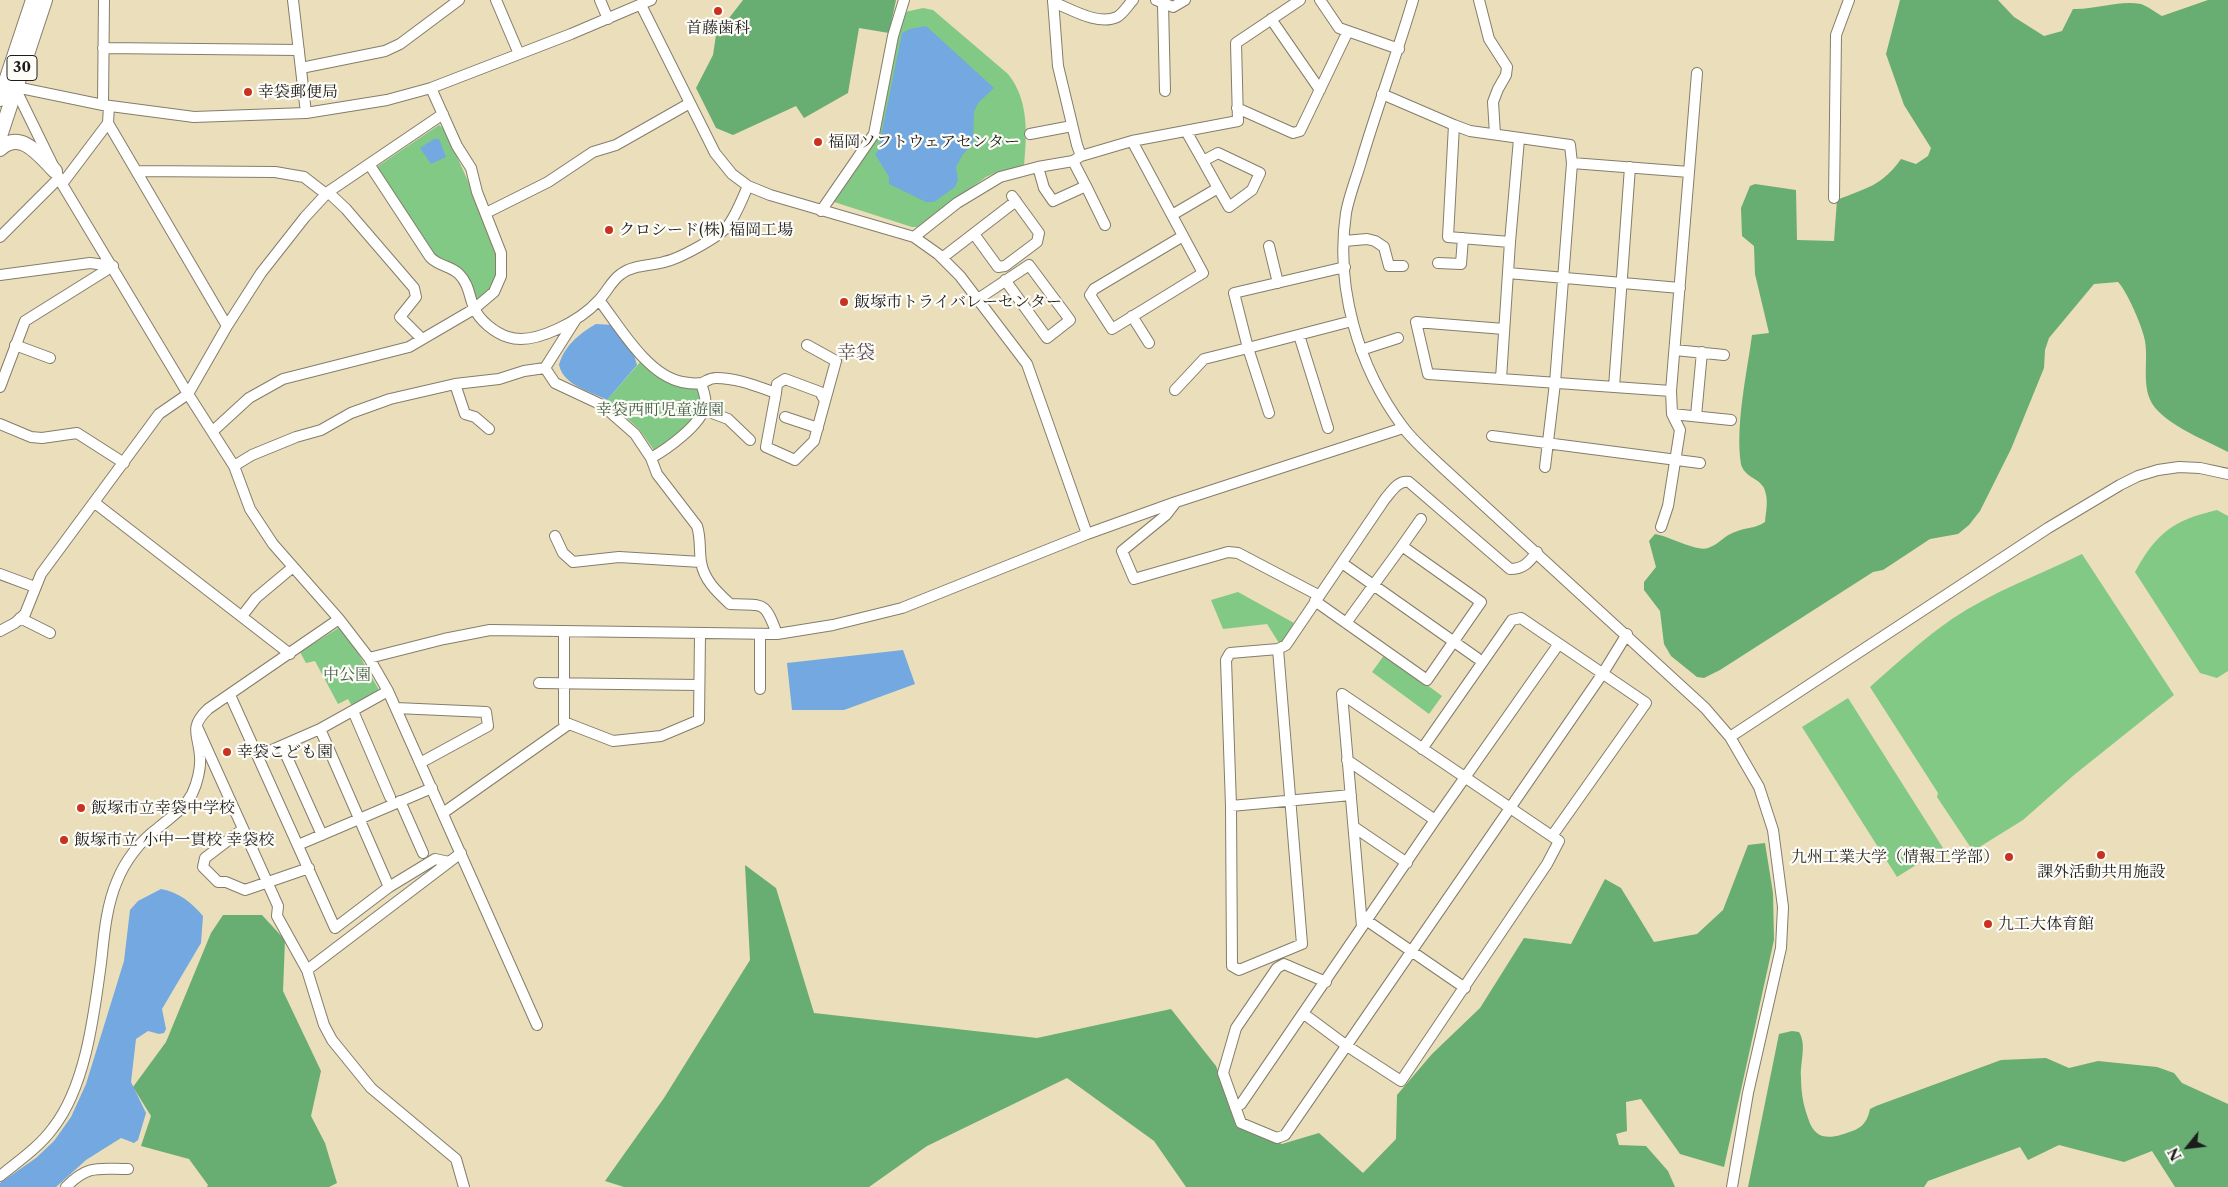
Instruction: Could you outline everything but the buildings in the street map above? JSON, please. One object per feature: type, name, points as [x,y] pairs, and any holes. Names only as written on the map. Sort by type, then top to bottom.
[{"type":"main road","name":"30","points":[[0,136],[7,85],[33,0]]},
{"type":"main road","name":"30","points":[[0,99],[45,0]]},
{"type":"main road","points":[[0,149],[6,144],[14,142],[27,144],[58,177]]},
{"type":"street","points":[[104,0],[103,48],[108,123],[227,326]]},
{"type":"street","points":[[293,0],[306,114]]},
{"type":"street","points":[[301,68],[385,51],[400,44],[459,0]]},
{"type":"street","points":[[496,0],[519,54]]},
{"type":"street","points":[[600,0],[608,19]]},
{"type":"street","points":[[7,85],[106,105],[194,117],[306,114],[387,100],[432,88],[608,19],[651,0]]},
{"type":"street","points":[[821,211],[874,134],[893,36],[904,0]]},
{"type":"street","points":[[1105,224],[1086,186],[1077,158],[1072,126],[1058,66],[1053,1],[1094,18],[1107,20],[1118,16],[1133,0]]},
{"type":"street","points":[[1165,91],[1159,2],[1173,7],[1185,0]]},
{"type":"street","points":[[914,237],[957,204],[1000,177],[1077,158],[1132,141],[1238,121],[1236,43],[1300,0]]},
{"type":"street","points":[[1320,0],[1339,28],[1398,49]]},
{"type":"street","points":[[1413,0],[1346,212],[1344,266],[1352,321],[1361,350],[1379,390],[1403,428],[1440,465],[1627,634],[1705,708],[1730,737],[1759,787],[1773,830],[1783,907],[1781,948],[1748,1093],[1732,1187]]},
{"type":"street","points":[[1479,0],[1489,39],[1507,67],[1506,75],[1498,89],[1494,102],[1495,134]]},
{"type":"street","points":[[1834,198],[1836,35],[1849,0]]},
{"type":"street","points":[[641,5],[715,153],[732,174],[748,186],[821,211],[914,237],[942,258],[978,299],[1027,364],[1087,534]]},
{"type":"street","points":[[1272,19],[1320,90]]},
{"type":"street","points":[[1237,108],[1293,133],[1300,131],[1348,31]]},
{"type":"street","points":[[103,48],[299,50]]},
{"type":"street","points":[[1662,527],[1668,506],[1680,430],[1672,414],[1671,391],[1698,73]]},
{"type":"street","points":[[7,85],[58,177],[188,394],[234,466],[250,509],[274,544],[339,619],[369,658],[388,691],[537,1026]]},
{"type":"street","points":[[212,431],[249,398],[284,379],[400,350],[474,309],[494,292],[501,276],[500,253],[477,192],[471,168],[457,146],[432,88]]},
{"type":"street","points":[[1382,94],[1470,131],[1570,145],[1572,163],[1555,383],[1545,467]]},
{"type":"street","points":[[486,213],[548,182],[593,152],[616,145],[690,104]]},
{"type":"street","points":[[0,630],[25,614],[41,574],[95,504],[159,414],[188,394],[227,326],[261,274],[327,193],[443,114]]},
{"type":"street","points":[[0,237],[108,123]]},
{"type":"street","points":[[1454,125],[1448,237],[1510,242]]},
{"type":"street","points":[[1030,134],[1072,126]]},
{"type":"street","points":[[1186,131],[1218,188],[1230,206],[1252,190],[1260,173],[1218,153],[1203,161]]},
{"type":"street","points":[[1501,379],[1519,139]]},
{"type":"street","points":[[1132,141],[1203,273],[1112,329],[1090,296],[1094,289],[1183,236]]},
{"type":"street","points":[[1572,163],[1689,172]]},
{"type":"street","points":[[369,164],[430,257],[435,262],[460,274],[470,292],[474,309],[495,332],[509,338],[523,340],[550,332],[577,318],[599,300],[620,274],[634,267],[650,266],[673,260],[696,248],[726,227],[748,186]]},
{"type":"street","points":[[1038,167],[1044,188],[1053,201],[1086,186]]},
{"type":"street","points":[[1614,387],[1630,167]]},
{"type":"street","points":[[137,171],[284,173],[304,177],[346,209],[414,288],[416,297],[400,317],[422,339]]},
{"type":"street","points":[[1172,215],[1218,188]]},
{"type":"street","points":[[942,258],[974,234],[1014,198],[1039,232],[1037,242],[1005,266],[998,267],[974,234]]},
{"type":"street","points":[[1438,263],[1461,264],[1463,238]]},
{"type":"street","points":[[1344,241],[1375,241],[1384,247],[1389,266],[1403,266]]},
{"type":"street","points":[[1269,246],[1278,283]]},
{"type":"street","points":[[0,275],[90,263],[113,266]]},
{"type":"street","points":[[978,299],[1005,280],[1028,265],[1070,320],[1047,338],[1005,280]]},
{"type":"street","points":[[0,387],[25,321],[113,266]]},
{"type":"street","points":[[1269,413],[1248,348],[1234,293],[1344,266]]},
{"type":"street","points":[[1508,274],[1680,288]]},
{"type":"street","points":[[599,300],[632,344],[658,372],[669,378],[683,382],[701,383],[707,379],[730,379],[776,392]]},
{"type":"street","points":[[1132,316],[1149,343]]},
{"type":"street","points":[[234,466],[252,455],[296,437],[321,430],[351,412],[390,399],[455,384],[499,379],[545,368],[577,318]]},
{"type":"street","points":[[1175,390],[1204,359],[1352,321]]},
{"type":"street","points":[[1504,329],[1416,322],[1428,374],[1671,391]]},
{"type":"street","points":[[1299,335],[1328,428]]},
{"type":"street","points":[[1361,350],[1398,338]]},
{"type":"street","points":[[16,344],[50,358]]},
{"type":"street","points":[[807,345],[836,360],[814,441],[795,460],[766,447],[777,384],[785,379],[820,392],[825,400]]},
{"type":"street","points":[[1674,350],[1724,355]]},
{"type":"street","points":[[1696,416],[1702,352]]},
{"type":"street","points":[[545,368],[556,383],[602,405],[635,434],[651,458],[656,474],[697,526],[700,535],[701,562],[707,580],[718,594],[730,604],[759,604],[764,607],[769,612],[777,634]]},
{"type":"street","points":[[651,458],[672,446],[691,427],[704,410],[706,398],[701,383]]},
{"type":"street","points":[[455,384],[465,414],[475,417],[489,430]]},
{"type":"street","points":[[704,410],[728,419],[750,440]]},
{"type":"street","points":[[1672,414],[1731,420]]},
{"type":"street","points":[[785,417],[818,428]]},
{"type":"street","points":[[0,424],[31,436],[42,438],[78,433],[124,463]]},
{"type":"street","points":[[369,658],[444,639],[490,630],[777,634],[834,625],[902,608],[1087,534],[1176,502],[1403,428]]},
{"type":"street","points":[[1492,436],[1700,463]]},
{"type":"street","points":[[1730,737],[2048,528],[2120,485],[2158,470],[2179,467],[2228,474]]},
{"type":"street","points":[[1278,649],[1302,944],[1239,970],[1232,966],[1231,806],[1226,660],[1230,653],[1278,649],[1286,645],[1316,598],[1385,499],[1398,484],[1404,481],[1409,482],[1510,569],[1518,569],[1525,566],[1537,552]]},
{"type":"street","points":[[1176,502],[1166,515],[1122,551],[1134,578],[1228,552],[1238,553],[1316,598],[1346,623],[1427,680],[1481,602],[1402,546]]},
{"type":"street","points":[[95,504],[290,654]]},
{"type":"street","points":[[1346,623],[1420,519]]},
{"type":"street","points":[[555,536],[562,553],[573,562],[619,557],[701,562]]},
{"type":"street","points":[[1342,563],[1477,658]]},
{"type":"street","points":[[242,616],[256,598],[293,567]]},
{"type":"street","points":[[0,574],[35,587]]},
{"type":"street","points":[[20,618],[50,633]]},
{"type":"street","points":[[1422,749],[1512,620],[1521,618],[1558,645],[1603,672],[1646,703],[1552,836]]},
{"type":"street","points":[[0,1176],[34,1150],[49,1133],[72,1095],[92,1024],[107,918],[116,883],[126,862],[139,846],[157,828],[173,818],[192,794],[198,778],[200,757],[195,736],[199,717],[339,619]]},
{"type":"street","points":[[564,630],[564,722],[613,742],[661,736],[699,720],[700,634]]},
{"type":"street","points":[[760,634],[760,689]]},
{"type":"street","points":[[1326,982],[1284,964],[1277,968],[1236,1028],[1223,1073],[1241,1123],[1277,1138],[1285,1135],[1603,672],[1627,634]]},
{"type":"street","points":[[1235,1107],[1241,1104],[1304,1014],[1364,923],[1558,645]]},
{"type":"street","points":[[539,683],[699,685]]},
{"type":"street","points":[[258,756],[320,729],[388,691]]},
{"type":"street","points":[[1304,1014],[1347,1046],[1401,1080],[1465,988],[1547,864],[1559,841],[1342,694],[1350,794],[1364,923]]},
{"type":"street","points":[[230,695],[335,928],[390,887],[435,859],[449,862]]},
{"type":"street","points":[[396,708],[486,712],[488,726],[420,762]]},
{"type":"street","points":[[353,711],[390,797]]},
{"type":"street","points":[[443,812],[569,724]]},
{"type":"street","points":[[196,725],[278,906],[277,916],[307,970],[324,1025],[332,1040],[371,1088],[456,1159],[464,1187]]},
{"type":"street","points":[[320,729],[390,887]]},
{"type":"street","points":[[282,746],[322,835]]},
{"type":"street","points":[[1347,760],[1435,820]]},
{"type":"street","points":[[298,845],[432,788]]},
{"type":"street","points":[[1231,806],[1350,794]]},
{"type":"street","points":[[400,801],[423,853]]},
{"type":"street","points":[[1354,827],[1407,863]]},
{"type":"street","points":[[243,829],[205,858],[202,868],[218,882],[226,882],[245,890],[309,868]]},
{"type":"street","points":[[307,970],[461,853]]},
{"type":"street","points":[[1364,923],[1412,951],[1465,988]]},
{"type":"street","points":[[66,1187],[80,1173],[88,1170],[101,1168],[128,1169]]},
{"type":"green space","points":[[743,0],[896,0],[889,33],[859,28],[848,93],[804,118],[796,106],[733,135],[716,128],[696,88],[713,55],[716,35]]},
{"type":"green space","points":[[1900,0],[1998,0],[2014,17],[2044,36],[2062,31],[2073,9],[2132,3],[2141,4],[2162,16],[2208,0],[2228,0],[2228,452],[2182,429],[2165,417],[2152,404],[2146,378],[2145,341],[2130,301],[2118,282],[2094,284],[2049,338],[2045,350],[2044,368],[2011,449],[1980,511],[1969,525],[1958,534],[1930,539],[1883,570],[1873,572],[1720,670],[1704,678],[1697,677],[1671,656],[1664,644],[1660,611],[1644,590],[1644,582],[1656,567],[1649,541],[1655,534],[1703,549],[1712,547],[1731,533],[1758,526],[1765,522],[1766,492],[1759,482],[1745,472],[1741,464],[1739,433],[1752,335],[1769,333],[1755,274],[1754,246],[1742,236],[1741,208],[1750,186],[1755,184],[1796,190],[1797,240],[1834,241],[1837,200],[1880,181],[1901,159],[1916,164],[1928,156],[1931,148],[1904,105],[1886,54]]},
{"type":"green space","points":[[923,8],[933,10],[1008,74],[1015,84],[1023,106],[1026,142],[1024,166],[997,172],[986,177],[917,227],[912,227],[831,201],[877,137],[899,27],[905,12]]},
{"type":"green space","points":[[439,125],[444,129],[477,202],[497,260],[497,272],[494,282],[487,293],[476,304],[473,289],[437,261],[377,172],[378,166]]},
{"type":"green space","name":"幸袋西町児童遊園","points":[[641,361],[658,377],[671,383],[694,386],[702,395],[697,412],[692,420],[657,451],[654,450],[639,429],[607,400]]},
{"type":"green space","points":[[2217,510],[2228,516],[2228,671],[2217,678],[2200,673],[2135,572],[2151,547],[2168,530],[2189,518]]},
{"type":"green space","points":[[2082,554],[2174,695],[2074,775],[2023,820],[1973,851],[1937,797],[1938,793],[1870,687],[1931,635],[1967,609],[1999,592]]},
{"type":"green space","points":[[1238,592],[1294,623],[1284,640],[1279,643],[1267,624],[1223,629],[1211,600]]},
{"type":"green space","name":"中公園","points":[[340,627],[353,644],[379,690],[353,708],[348,699],[338,704],[315,661],[306,663],[300,652]]},
{"type":"green space","points":[[1385,654],[1442,696],[1429,714],[1372,672]]},
{"type":"green space","points":[[1848,698],[1943,848],[1897,877],[1802,727]]},
{"type":"green space","points":[[1765,843],[1773,893],[1774,940],[1724,1167],[1680,1154],[1641,1099],[1626,1102],[1627,1131],[1616,1134],[1619,1145],[1646,1146],[1668,1171],[1675,1187],[1186,1187],[1154,1141],[1067,1078],[927,1146],[869,1187],[624,1187],[605,1181],[664,1098],[750,960],[745,865],[776,888],[814,1013],[1037,1038],[1171,1009],[1216,1066],[1239,1125],[1282,1144],[1319,1133],[1363,1173],[1396,1139],[1397,1095],[1432,1054],[1480,1008],[1524,938],[1571,944],[1605,879],[1621,888],[1654,942],[1697,934],[1723,910],[1748,845]]},
{"type":"green space","points":[[223,915],[262,915],[285,940],[283,991],[321,1071],[311,1116],[325,1143],[337,1183],[329,1187],[207,1187],[208,1185],[189,1159],[141,1146],[151,1116],[133,1087],[166,1042],[211,933]]},
{"type":"green space","points":[[1792,1031],[1799,1032],[1803,1042],[1801,1082],[1806,1113],[1811,1126],[1816,1132],[1827,1137],[1855,1130],[1865,1122],[1870,1109],[1876,1106],[2001,1060],[2046,1058],[2069,1068],[2098,1061],[2157,1067],[2174,1073],[2182,1083],[2228,1104],[2228,1187],[2175,1187],[2152,1151],[2124,1162],[2059,1145],[2028,1160],[2020,1147],[1928,1181],[1924,1187],[1748,1187],[1779,1034]]},
{"type":"water","points":[[926,26],[994,88],[978,103],[974,112],[973,144],[963,154],[956,167],[958,180],[955,187],[934,202],[926,202],[889,184],[889,177],[875,154],[878,151],[902,33],[910,29]]},
{"type":"water","points":[[434,139],[439,139],[446,157],[431,164],[420,148]]},
{"type":"water","points":[[596,324],[613,325],[633,352],[637,365],[607,400],[572,383],[566,378],[559,365],[561,358],[573,341]]},
{"type":"water","points":[[903,650],[915,684],[844,710],[792,710],[787,663]]},
{"type":"water","points":[[161,889],[168,890],[185,899],[203,916],[201,943],[162,1009],[166,1029],[164,1033],[159,1034],[148,1031],[136,1039],[131,1082],[146,1113],[138,1140],[134,1143],[121,1138],[86,1160],[56,1187],[0,1187],[0,1183],[36,1158],[54,1141],[71,1117],[86,1084],[124,961],[130,910],[138,901]]},
{"type":"place","name":"首藤歯科","points":[[718,11]]},
{"type":"place","name":"幸袋郵便局","points":[[248,92]]},
{"type":"place","name":"福岡ソフトウェアセンター","points":[[818,142]]},
{"type":"place","name":"クロシード(株) 福岡工場","points":[[609,230]]},
{"type":"place","name":"飯塚市トライバレーセンター","points":[[844,302]]},
{"type":"place","name":"幸袋こども園","points":[[227,752]]},
{"type":"place","name":"飯塚市立幸袋中学校","points":[[81,808]]},
{"type":"place","name":"飯塚市立 小中一貫校 幸袋校","points":[[64,840]]},
{"type":"place","name":"課外活動共用施設","points":[[2101,855]]},
{"type":"place","name":"九州工業大学（情報工学部）","points":[[2009,857]]},
{"type":"place","name":"九工大体育館","points":[[1988,924]]},
{"type":"district","name":"幸袋","points":[[856,354]]}]
